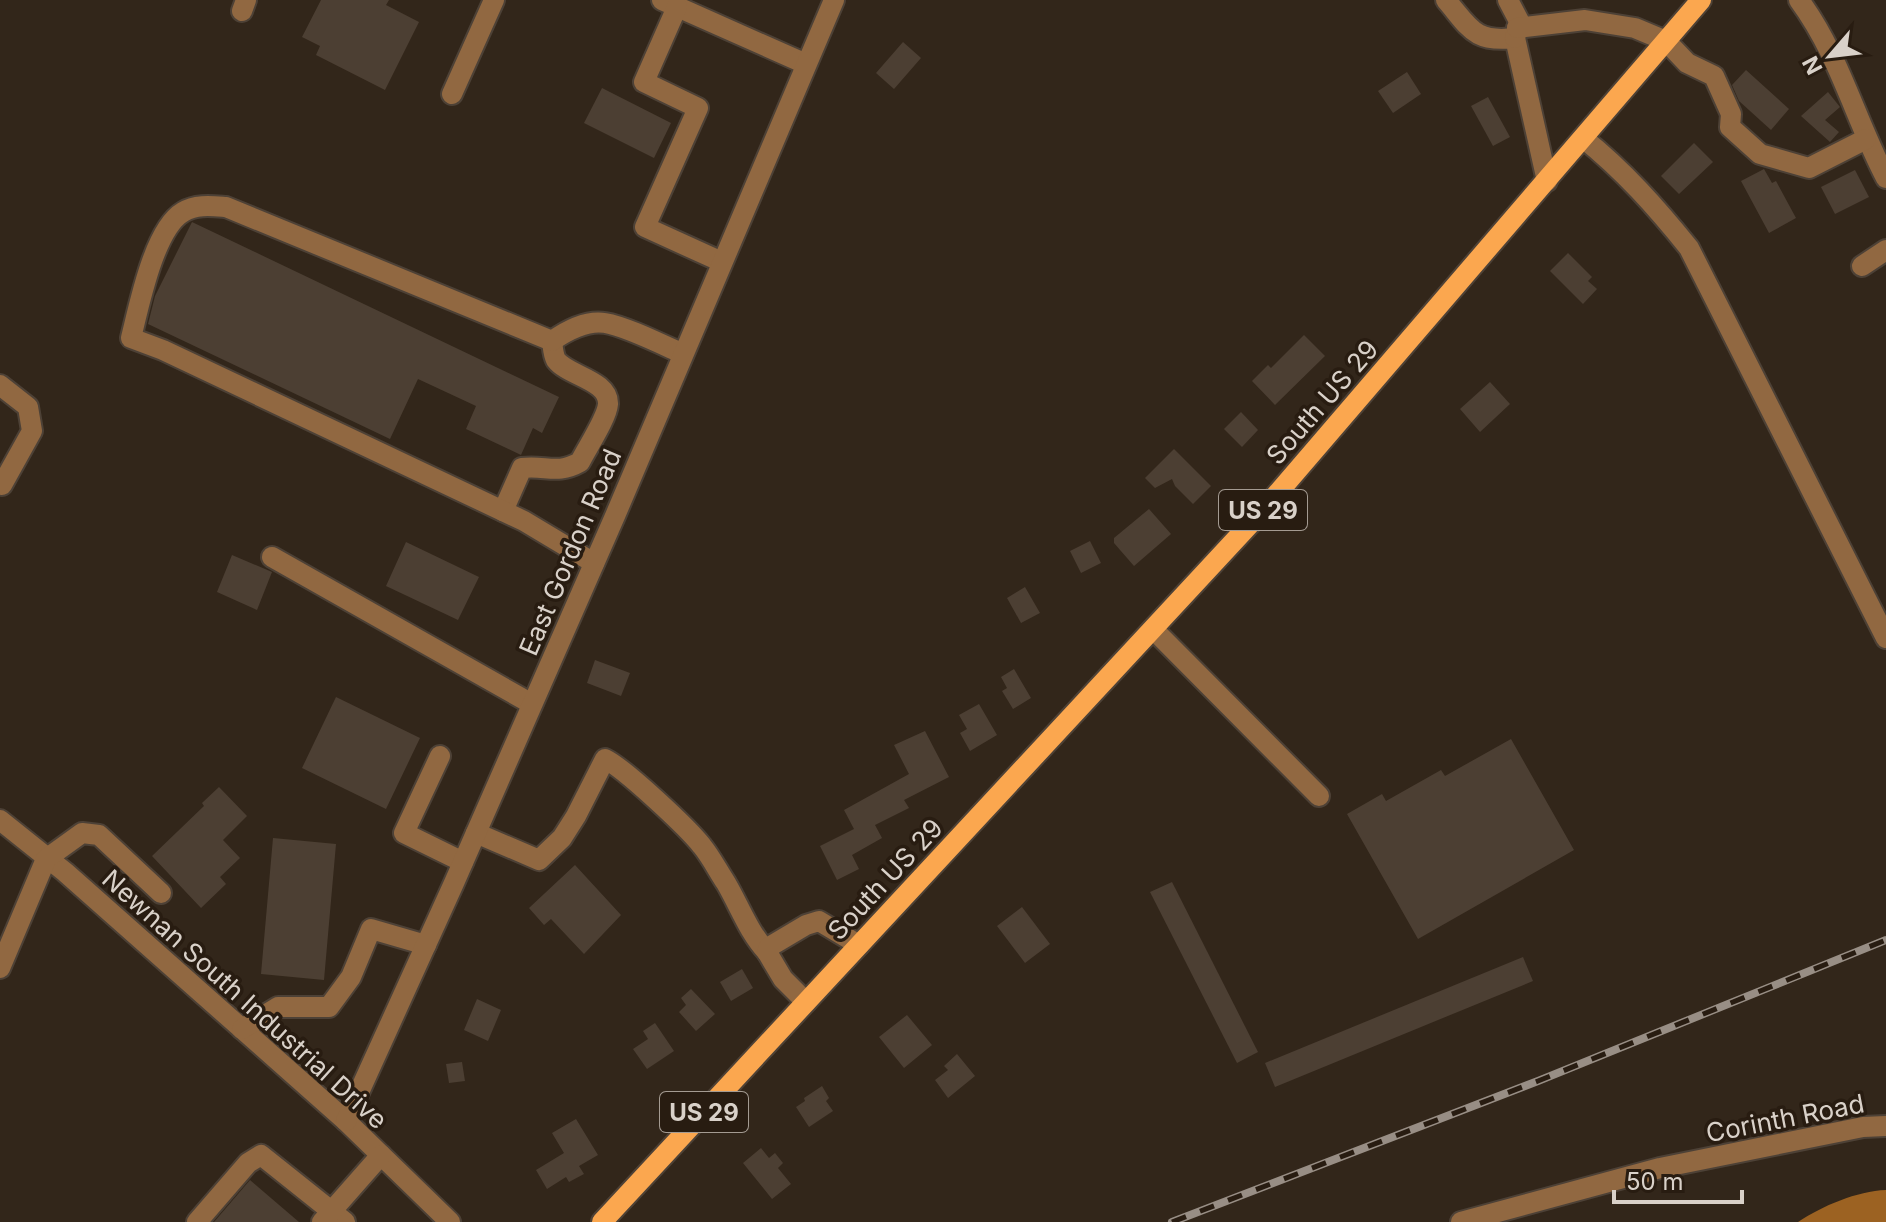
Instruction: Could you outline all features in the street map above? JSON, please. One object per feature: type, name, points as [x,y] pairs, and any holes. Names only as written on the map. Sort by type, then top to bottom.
[{"type":"main road","name":"South US 29","points":[[806,1002],[1274,497],[1701,0]]},
{"type":"main road","name":"US 29","points":[[602,1222],[806,1002]]},
{"type":"street","points":[[452,94],[494,0]]},
{"type":"street","name":"East Gordon Road","points":[[346,1121],[594,563],[834,0]]},
{"type":"street","points":[[1446,0],[1476,35],[1497,40],[1516,33],[1585,20],[1635,28],[1666,41],[1687,63],[1714,76],[1731,114],[1730,127],[1760,154],[1809,168],[1866,139]]},
{"type":"street","points":[[1508,0],[1519,21],[1516,33],[1547,181]]},
{"type":"street","points":[[1799,0],[1835,58],[1866,139],[1886,178]]},
{"type":"street","points":[[722,262],[645,227],[698,108],[644,82],[670,4],[806,64]]},
{"type":"street","points":[[1583,138],[1617,166],[1655,205],[1689,248],[1886,638]]},
{"type":"street","points":[[552,341],[226,207],[203,205],[184,210],[171,222],[149,268],[131,338],[163,350],[503,511],[594,563]]},
{"type":"street","points":[[1862,266],[1886,250]]},
{"type":"street","points":[[552,341],[582,325],[604,322],[683,354]]},
{"type":"street","points":[[503,511],[522,468],[534,466],[557,471],[580,462],[608,406],[606,395],[599,386],[554,357],[552,341]]},
{"type":"street","points":[[0,385],[28,407],[32,431],[2,485]]},
{"type":"street","points":[[272,557],[532,704]]},
{"type":"street","points":[[1154,630],[1319,796]]},
{"type":"street","points":[[440,756],[404,833],[463,862]]},
{"type":"street","points":[[476,833],[539,860],[562,838],[605,759],[613,763],[701,845],[727,885],[752,935],[767,952],[783,979],[806,1002]]},
{"type":"street","name":"Newnan South Industrial Drive","points":[[0,820],[65,872],[346,1121],[450,1222]]},
{"type":"street","points":[[0,968],[46,859],[82,833],[99,835],[161,893]]},
{"type":"street","points":[[767,952],[769,947],[806,925],[819,921],[859,945]]},
{"type":"street","points":[[242,1029],[278,1007],[329,1007],[351,977],[371,929],[426,945]]},
{"type":"street","name":"Corinth Road","points":[[1461,1222],[1660,1168],[1863,1127],[1886,1126]]},
{"type":"street","points":[[197,1222],[248,1163],[261,1155],[333,1218],[381,1155]]},
{"type":"shaded area","points":[[1886,1190],[1886,1222],[1798,1222],[1840,1200]]},
{"type":"building","points":[[321,0],[389,0],[386,5],[419,22],[385,90],[316,55],[320,46],[302,37]]},
{"type":"building","points":[[903,42],[921,58],[894,89],[876,73]]},
{"type":"building","points":[[1746,70],[1789,109],[1771,130],[1739,101],[1732,85]]},
{"type":"building","points":[[1407,72],[1421,94],[1393,113],[1378,91]]},
{"type":"building","points":[[602,88],[671,123],[654,158],[584,123]]},
{"type":"building","points":[[1828,92],[1840,107],[1825,120],[1839,132],[1830,142],[1801,116]]},
{"type":"building","points":[[1488,97],[1510,137],[1493,146],[1471,106]]},
{"type":"building","points":[[1694,143],[1713,162],[1679,194],[1661,176]]},
{"type":"building","points":[[1764,169],[1772,183],[1776,181],[1796,218],[1769,233],[1741,181]]},
{"type":"building","points":[[1855,170],[1869,197],[1835,214],[1821,187]]},
{"type":"building","points":[[192,222],[559,397],[542,433],[533,428],[521,455],[466,429],[476,406],[418,379],[390,439],[148,324],[155,296]]},
{"type":"building","points":[[1568,253],[1592,277],[1588,281],[1597,289],[1583,304],[1550,271]]},
{"type":"building","points":[[1304,335],[1325,356],[1275,405],[1252,381],[1268,365],[1271,368]]},
{"type":"building","points":[[1490,382],[1510,404],[1480,432],[1460,409]]},
{"type":"building","points":[[1241,412],[1258,430],[1242,447],[1224,429]]},
{"type":"building","points":[[1174,449],[1211,486],[1193,504],[1172,479],[1155,488],[1145,478]]},
{"type":"building","points":[[1149,509],[1171,534],[1134,566],[1114,543],[1114,538]]},
{"type":"building","points":[[1090,541],[1101,563],[1081,573],[1070,551]]},
{"type":"building","points":[[406,542],[479,577],[458,620],[386,586]]},
{"type":"building","points":[[232,555],[272,572],[257,610],[217,592]]},
{"type":"building","points":[[1025,587],[1040,613],[1021,623],[1007,598]]},
{"type":"building","points":[[595,660],[630,673],[621,696],[587,683]]},
{"type":"building","points":[[1014,669],[1031,698],[1013,709],[1002,691],[1007,688],[1001,677]]},
{"type":"building","points":[[336,697],[420,738],[386,809],[302,768]]},
{"type":"building","points":[[979,704],[997,735],[970,751],[960,733],[967,729],[959,715]]},
{"type":"building","points":[[925,731],[949,777],[904,800],[909,808],[875,825],[882,838],[852,855],[859,869],[837,880],[820,846],[854,829],[844,810],[909,774],[894,745]]},
{"type":"building","points":[[1511,739],[1574,850],[1418,939],[1347,814],[1382,794],[1386,801],[1441,770],[1445,776]]},
{"type":"building","points":[[219,787],[247,816],[223,840],[240,858],[220,877],[226,884],[201,908],[152,856],[204,806],[202,803]]},
{"type":"building","points":[[273,838],[336,844],[324,980],[261,974]]},
{"type":"building","points":[[575,865],[621,915],[584,954],[551,919],[544,925],[529,908]]},
{"type":"building","points":[[1172,882],[1258,1052],[1237,1063],[1150,892]]},
{"type":"building","points":[[1022,907],[1050,944],[1025,963],[997,926]]},
{"type":"building","points":[[1523,957],[1533,981],[1275,1087],[1265,1063]]},
{"type":"building","points":[[742,969],[753,988],[731,1001],[720,982]]},
{"type":"building","points":[[691,989],[715,1014],[696,1031],[679,1012],[686,1005],[681,998]]},
{"type":"building","points":[[477,999],[501,1010],[488,1041],[464,1030]]},
{"type":"building","points":[[907,1015],[932,1045],[904,1068],[879,1037]]},
{"type":"building","points":[[655,1023],[674,1051],[647,1069],[633,1049],[648,1039],[643,1031]]},
{"type":"building","points":[[957,1054],[975,1076],[948,1098],[935,1080],[948,1070],[944,1066]]},
{"type":"building","points":[[462,1062],[465,1081],[449,1083],[446,1064]]},
{"type":"building","points":[[822,1086],[833,1111],[809,1127],[796,1107]]},
{"type":"building","points":[[576,1119],[598,1155],[579,1166],[584,1174],[569,1182],[566,1177],[547,1189],[536,1170],[564,1153],[552,1133]]},
{"type":"building","points":[[761,1148],[769,1158],[775,1153],[783,1163],[778,1168],[791,1184],[772,1199],[743,1163]]},
{"type":"building","points":[[250,1180],[299,1222],[214,1222]]},
{"type":"railway","points":[[1172,1222],[1538,1081],[1886,940]]}]
